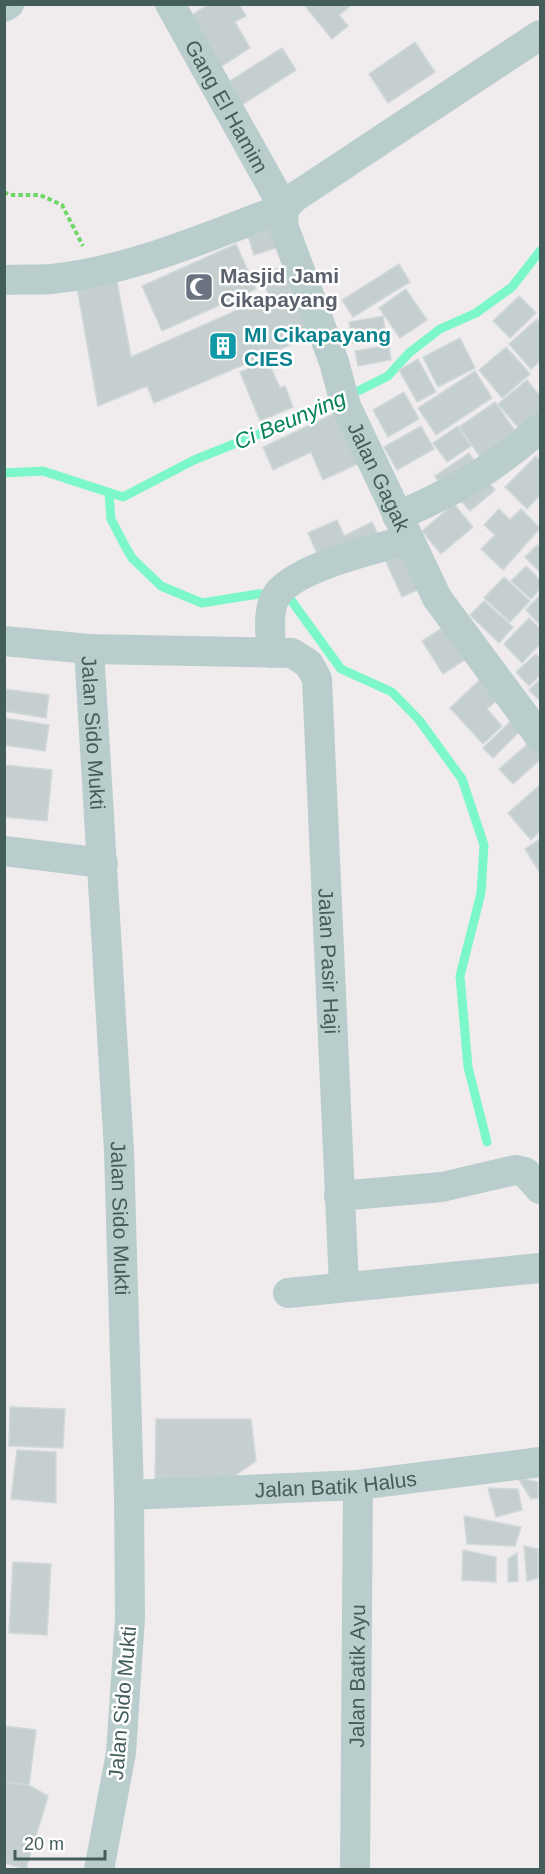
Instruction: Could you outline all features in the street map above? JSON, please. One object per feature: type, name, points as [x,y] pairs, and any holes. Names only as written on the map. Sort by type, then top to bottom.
[{"type":"street","points":[[4,7],[9,4]]},
{"type":"street","name":"Gang El Hamim","points":[[170,4],[284,208]]},
{"type":"street","points":[[4,280],[51,279],[147,258],[284,208],[294,196],[540,35]]},
{"type":"street","name":"Jalan Gagak","points":[[284,208],[284,225],[334,362],[346,406],[402,528],[437,598],[538,727]]},
{"type":"street","points":[[271,652],[271,608],[275,597],[284,585],[294,578],[402,528],[435,501],[518,448],[540,428]]},
{"type":"street","name":"Jalan Sido Mukti","points":[[4,641],[89,649],[120,1151],[129,1495],[130,1618],[121,1753],[99,1869]]},
{"type":"street","name":"Jalan Pasir Haji","points":[[89,649],[292,653],[309,664],[317,679],[321,725],[344,1286]]},
{"type":"street","points":[[4,851],[103,863]]},
{"type":"street","points":[[339,1196],[442,1187],[514,1170],[525,1173],[540,1189]]},
{"type":"street","points":[[288,1293],[540,1268]]},
{"type":"street","name":"Jalan Batik Halus","points":[[129,1495],[358,1485],[540,1462]]},
{"type":"street","name":"Jalan Batik Ayu","points":[[355,1869],[358,1485]]},
{"type":"path","points":[[4,192],[10,195],[40,195],[62,205],[68,213],[94,271]]},
{"type":"building","points":[[209,4],[239,4],[246,16],[235,22],[250,48],[216,70],[185,19]]},
{"type":"building","points":[[307,4],[353,4],[339,15],[348,26],[332,39],[305,6]]},
{"type":"building","points":[[415,42],[435,72],[388,103],[369,74]]},
{"type":"building","points":[[282,48],[296,70],[239,107],[225,84]]},
{"type":"building","points":[[270,229],[276,248],[254,255],[248,236]]},
{"type":"building","name":"Masjid Jami Cikapayang","points":[[236,244],[256,289],[162,331],[142,286]]},
{"type":"building","name":"MI Cikapayang CIES","points":[[289,264],[316,334],[154,403],[147,386],[98,406],[76,282],[116,276],[131,357],[269,296],[260,275]]},
{"type":"building","points":[[399,264],[410,282],[353,317],[342,300]]},
{"type":"building","points":[[406,289],[427,320],[400,338],[379,308]]},
{"type":"building","points":[[519,296],[536,313],[510,338],[493,321]]},
{"type":"building","points":[[383,316],[386,337],[352,343],[349,322]]},
{"type":"building","points":[[537,319],[540,324],[540,361],[531,369],[509,344]]},
{"type":"building","points":[[460,338],[475,368],[438,387],[423,357]]},
{"type":"building","points":[[389,345],[391,360],[358,366],[355,351]]},
{"type":"building","points":[[506,347],[530,374],[502,398],[479,370]]},
{"type":"building","points":[[418,359],[436,392],[417,402],[399,370]]},
{"type":"building","points":[[268,361],[280,388],[285,386],[293,407],[260,421],[240,372]]},
{"type":"building","points":[[475,371],[492,398],[436,435],[418,408]]},
{"type":"building","points":[[527,380],[540,396],[540,418],[523,433],[498,404]]},
{"type":"building","points":[[404,392],[419,419],[388,437],[373,410]]},
{"type":"building","points":[[495,402],[518,435],[483,461],[459,427]]},
{"type":"building","points":[[337,412],[360,463],[323,480],[311,452],[273,470],[263,447]]},
{"type":"building","points":[[421,426],[434,449],[397,470],[384,447]]},
{"type":"building","points":[[458,426],[471,446],[447,462],[433,443]]},
{"type":"building","points":[[469,453],[478,466],[443,489],[435,476]]},
{"type":"building","points":[[536,456],[540,460],[540,495],[527,509],[505,487]]},
{"type":"building","points":[[485,478],[495,490],[470,511],[460,500]]},
{"type":"building","points":[[454,504],[473,527],[441,554],[422,531]]},
{"type":"building","points":[[499,509],[510,520],[521,509],[540,528],[503,570],[481,549],[495,535],[484,525]]},
{"type":"building","points":[[337,520],[344,536],[372,522],[379,537],[322,565],[308,533]]},
{"type":"building","points":[[537,545],[540,548],[540,572],[525,557]]},
{"type":"building","points":[[410,556],[424,587],[402,597],[384,557]]},
{"type":"building","points":[[526,566],[540,580],[540,589],[531,599],[511,581]]},
{"type":"building","points":[[504,577],[530,601],[510,622],[484,598]]},
{"type":"building","points":[[540,595],[540,625],[526,610]]},
{"type":"building","points":[[484,601],[513,627],[499,643],[470,615]]},
{"type":"building","points":[[529,618],[540,629],[540,644],[522,663],[504,644]]},
{"type":"building","points":[[448,624],[469,657],[443,674],[422,641]]},
{"type":"building","points":[[536,654],[540,659],[540,675],[529,686],[516,672]]},
{"type":"building","points":[[485,675],[503,695],[487,709],[502,726],[483,744],[450,708]]},
{"type":"building","points":[[540,679],[540,701],[529,690]]},
{"type":"building","points":[[4,689],[49,695],[46,718],[4,711]]},
{"type":"building","points":[[517,715],[526,725],[493,758],[483,748]]},
{"type":"building","points":[[4,718],[49,725],[45,751],[4,745]]},
{"type":"building","points":[[531,741],[540,751],[540,760],[513,784],[499,769]]},
{"type":"building","points":[[4,765],[52,770],[47,821],[4,817]]},
{"type":"building","points":[[540,785],[540,831],[531,840],[508,813]]},
{"type":"building","points":[[540,839],[540,873],[525,849]]},
{"type":"building","points":[[10,1407],[65,1409],[63,1448],[9,1446]]},
{"type":"building","points":[[156,1419],[251,1419],[256,1461],[230,1479],[155,1481]]},
{"type":"building","points":[[17,1450],[56,1452],[56,1503],[11,1499]]},
{"type":"building","points":[[518,1478],[538,1482],[538,1498],[531,1499]]},
{"type":"building","points":[[488,1488],[518,1489],[522,1510],[496,1517]]},
{"type":"building","points":[[464,1516],[521,1527],[515,1546],[467,1544]]},
{"type":"building","points":[[524,1546],[538,1549],[538,1578],[527,1581]]},
{"type":"building","points":[[463,1550],[496,1557],[496,1582],[462,1580]]},
{"type":"building","points":[[517,1553],[518,1581],[508,1582],[508,1559]]},
{"type":"building","points":[[13,1562],[51,1564],[47,1635],[9,1633]]},
{"type":"building","points":[[4,1726],[36,1730],[29,1785],[4,1782]]},
{"type":"building","points":[[4,1782],[29,1785],[48,1796],[26,1869],[4,1863]]},
{"type":"waterway","name":"Ci Beunying","points":[[4,473],[43,471],[123,497],[194,460],[324,408],[388,376],[409,353],[440,329],[476,313],[512,287],[540,251]]},
{"type":"waterway","points":[[109,493],[111,519],[125,546],[132,558],[161,586],[202,603],[258,594],[288,596],[341,669],[392,692],[419,720],[462,779],[484,845],[481,893],[460,976],[468,1067],[487,1142]]},
{"type":"place","name":"Masjid Jami Cikapayang","points":[[199,287]]},
{"type":"place","name":"MI Cikapayang CIES","points":[[223,346]]}]
